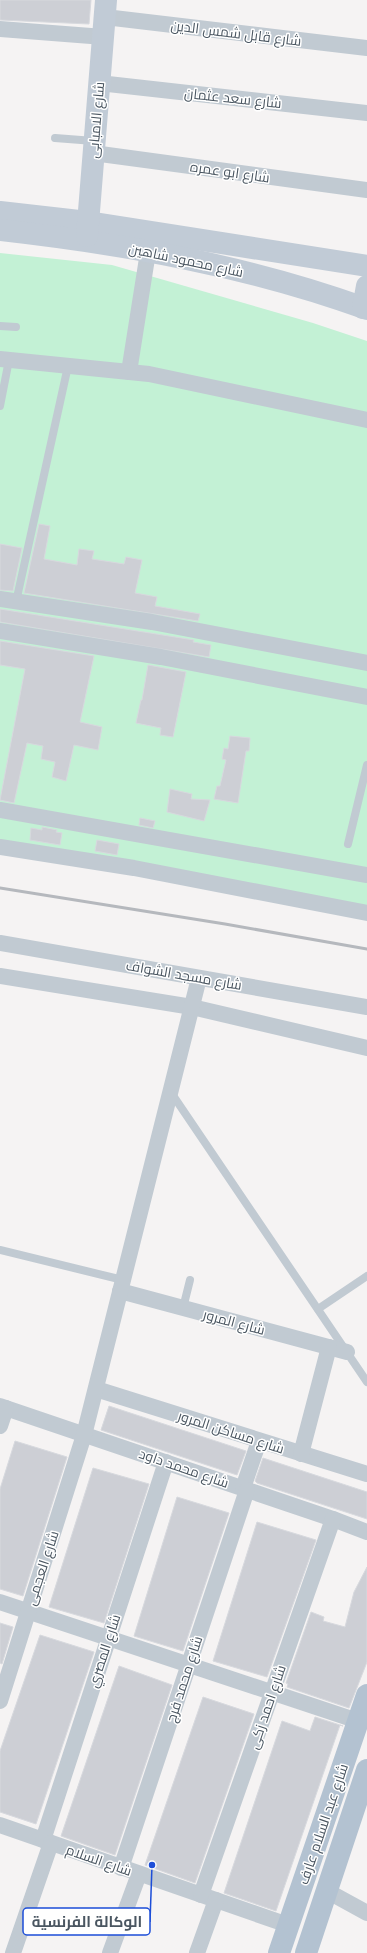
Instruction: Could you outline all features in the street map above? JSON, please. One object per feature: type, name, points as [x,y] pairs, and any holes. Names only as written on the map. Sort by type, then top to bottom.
[{"type":"main road","name":"شارع الامبابى","points":[[87,231],[105,18]]},
{"type":"main road","name":"شارع محمود شاهين","points":[[0,212],[87,231],[367,266]]},
{"type":"main road","name":"شارع محمود شاهين","points":[[0,230],[87,231],[148,252],[255,275],[316,292],[365,309]]},
{"type":"main road","points":[[365,309],[367,286]]},
{"type":"main road","name":"شارع عبد السلام عارف","points":[[279,1953],[367,1695]]},
{"type":"main road","name":"شارع عبد السلام عارف","points":[[306,1953],[327,1891],[364,1793],[367,1770]]},
{"type":"street","name":"شارع قابل شمس الدين","points":[[0,29],[105,18],[367,48]]},
{"type":"street","name":"شارع سعد عثمان","points":[[99,83],[367,113]]},
{"type":"street","name":"شارع ابو عمره","points":[[94,147],[367,190]]},
{"type":"street","points":[[129,372],[148,252]]},
{"type":"street","points":[[5,360],[149,374],[367,420]]},
{"type":"street","points":[[0,599],[152,622],[367,663]]},
{"type":"street","points":[[0,631],[161,657],[367,697]]},
{"type":"street","points":[[0,810],[367,875]]},
{"type":"street","points":[[0,847],[134,868],[367,913]]},
{"type":"street","name":"شارع مسجد الشواف","points":[[0,943],[367,1008]]},
{"type":"street","points":[[0,976],[192,1006],[367,1048]]},
{"type":"street","name":"شارع العجمى","points":[[0,1700],[84,1435],[199,978]]},
{"type":"street","name":"شارع المرور","points":[[122,1286],[183,1308],[347,1352]]},
{"type":"street","points":[[301,1454],[329,1347]]},
{"type":"street","name":"شارع مساكن المرور","points":[[96,1389],[367,1474]]},
{"type":"street","points":[[0,1426],[3,1407]]},
{"type":"street","name":"شارع محمد داود","points":[[3,1407],[333,1519],[367,1532]]},
{"type":"street","name":"شارع محمد فرج","points":[[121,1868],[189,1665],[259,1441]]},
{"type":"street","name":"شارع المصري","points":[[13,1953],[109,1638],[166,1462]]},
{"type":"street","name":"شارع احمد زكى","points":[[197,1953],[208,1898],[272,1692],[333,1519]]},
{"type":"street","points":[[0,1602],[358,1721]]},
{"type":"street","name":"شارع السلام","points":[[0,1826],[288,1925]]},
{"type":"street","points":[[110,1953],[139,1874]]},
{"type":"street","points":[[327,1891],[367,1913]]},
{"type":"lane","points":[[55,138],[94,147]]},
{"type":"lane","points":[[0,326],[16,327]]},
{"type":"lane","points":[[0,406],[5,360]]},
{"type":"lane","points":[[16,602],[68,366]]},
{"type":"lane","points":[[348,844],[367,765]]},
{"type":"lane","points":[[170,1092],[367,1382]]},
{"type":"lane","points":[[0,1250],[122,1286]]},
{"type":"lane","points":[[318,1309],[367,1276]]},
{"type":"lane","points":[[183,1308],[190,1280]]},
{"type":"green space","points":[[0,253],[112,265],[313,323],[367,341],[367,906],[0,847]]},
{"type":"building","points":[[0,0],[91,0],[89,24],[0,20]]},
{"type":"building","points":[[39,524],[50,526],[44,559],[77,565],[79,549],[94,551],[92,559],[124,564],[126,557],[142,560],[135,593],[157,597],[155,606],[200,614],[198,621],[24,593]]},
{"type":"building","points":[[0,544],[22,548],[13,591],[0,590]]},
{"type":"building","points":[[0,609],[194,640],[193,642],[211,645],[209,657],[0,622]]},
{"type":"building","points":[[0,641],[94,656],[80,722],[102,727],[98,750],[74,745],[66,781],[52,777],[55,762],[41,759],[43,746],[27,743],[14,803],[0,800],[25,669],[0,665]]},
{"type":"building","points":[[148,665],[186,672],[173,737],[160,735],[161,728],[136,723],[142,700]]},
{"type":"building","points":[[230,736],[250,738],[249,751],[246,751],[238,803],[214,799],[217,786],[220,786],[226,760],[222,759],[224,748],[228,749]]},
{"type":"building","points":[[170,789],[192,794],[191,799],[210,800],[204,821],[167,812]]},
{"type":"building","points":[[140,818],[155,821],[153,828],[139,825]]},
{"type":"building","points":[[42,827],[57,830],[56,832],[62,833],[60,845],[30,840],[31,828],[42,830]]},
{"type":"building","points":[[97,840],[119,844],[117,855],[95,851]]},
{"type":"building","points":[[109,1406],[246,1451],[237,1475],[101,1430]]},
{"type":"building","points":[[15,1441],[67,1457],[23,1596],[0,1589],[0,1489]]},
{"type":"building","points":[[263,1458],[367,1492],[367,1519],[257,1483],[255,1481]]},
{"type":"building","points":[[93,1468],[149,1484],[104,1623],[49,1607]]},
{"type":"building","points":[[177,1497],[229,1513],[183,1651],[134,1636]]},
{"type":"building","points":[[257,1522],[316,1540],[267,1677],[213,1661]]},
{"type":"building","points":[[367,1567],[367,1662],[349,1708],[287,1687],[288,1684],[286,1683],[311,1612],[324,1617],[323,1621],[345,1627],[354,1592]]},
{"type":"building","points":[[0,1623],[13,1627],[2,1664],[0,1663]]},
{"type":"building","points":[[40,1635],[94,1652],[36,1824],[0,1812],[0,1751]]},
{"type":"building","points":[[119,1666],[172,1685],[115,1855],[61,1836]]},
{"type":"building","points":[[203,1697],[254,1714],[195,1883],[145,1865]]},
{"type":"building","points":[[315,1717],[340,1725],[276,1911],[224,1893],[282,1721],[310,1731]]},
{"type":"railway","points":[[0,888],[225,924],[367,949]]},
{"type":"place","name":"الوكالة الفرنسية","points":[[152,1865]]}]
